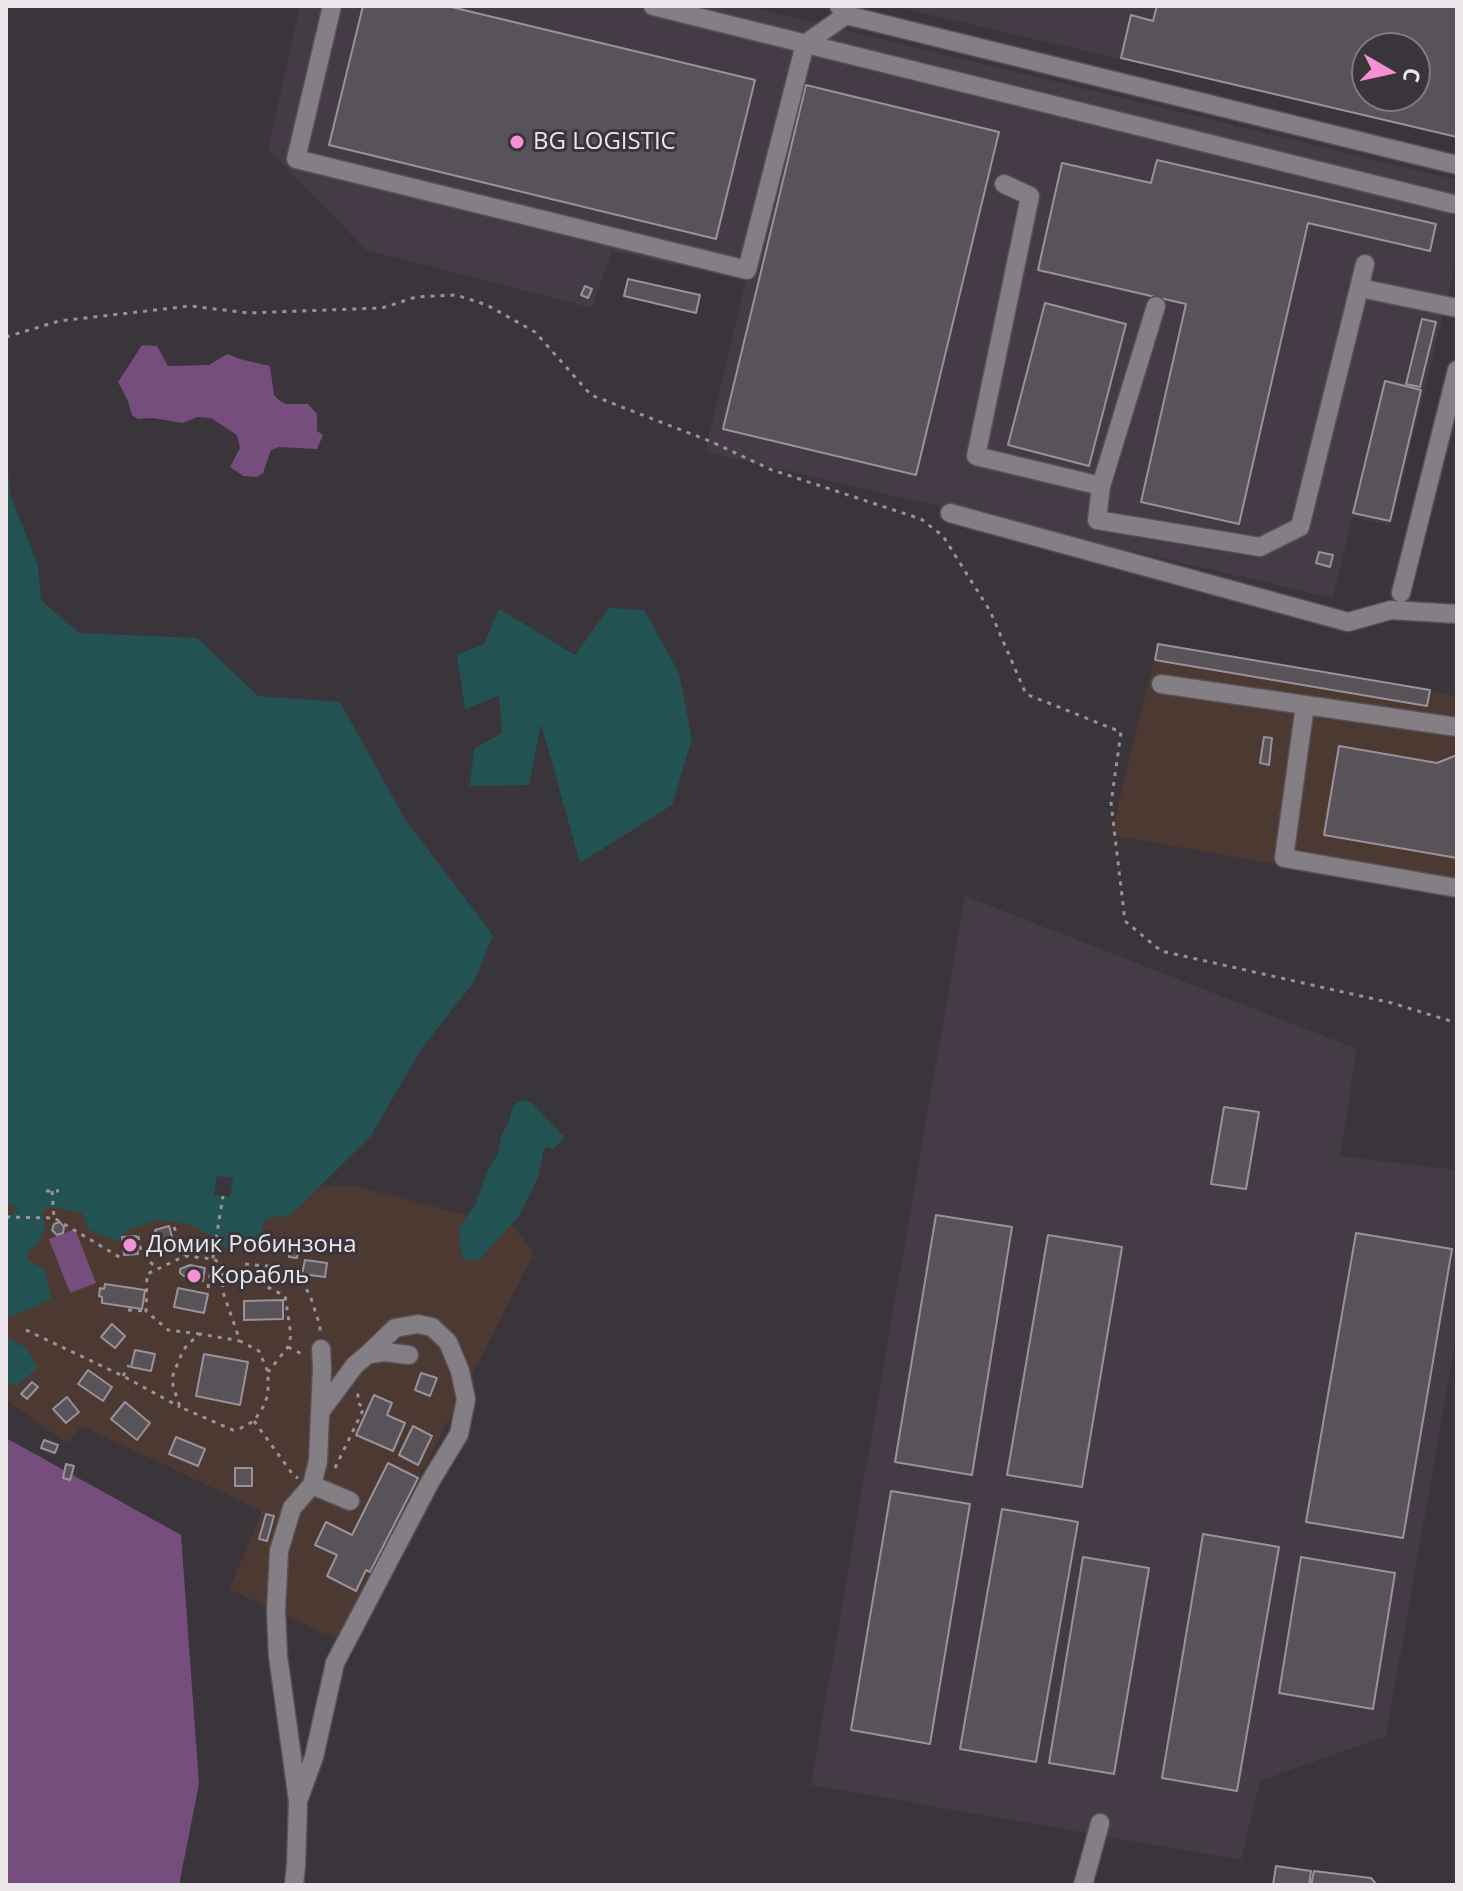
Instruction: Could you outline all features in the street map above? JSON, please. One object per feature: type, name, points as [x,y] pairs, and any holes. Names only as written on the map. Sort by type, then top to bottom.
[{"type":"lane","points":[[332,6],[296,159],[747,270],[805,44],[842,10],[1457,165]]},
{"type":"lane","points":[[653,6],[1453,204]]},
{"type":"lane","points":[[1004,184],[1030,196],[976,456],[1101,486]]},
{"type":"lane","points":[[1156,306],[1101,486],[1097,520],[1260,547],[1300,527],[1365,264]]},
{"type":"lane","points":[[1360,288],[1457,308]]},
{"type":"lane","points":[[1401,593],[1457,370]]},
{"type":"lane","points":[[950,513],[1348,622],[1391,610],[1457,614]]},
{"type":"lane","points":[[1161,684],[1457,727]]},
{"type":"lane","points":[[1305,705],[1284,858],[1457,888]]},
{"type":"lane","points":[[298,1801],[314,1757],[335,1663],[430,1482],[459,1434],[466,1399],[460,1371],[448,1342],[432,1327],[418,1324],[395,1328],[355,1365],[319,1414]]},
{"type":"lane","points":[[294,1885],[298,1801],[278,1656],[276,1611],[279,1551],[292,1508],[312,1485],[318,1461],[321,1349]]},
{"type":"lane","points":[[367,1355],[384,1352],[409,1355]]},
{"type":"lane","points":[[312,1485],[350,1501]]},
{"type":"lane","points":[[1083,1885],[1100,1823]]},
{"type":"path","points":[[6,337],[59,321],[190,306],[249,313],[367,309],[382,308],[416,297],[456,295],[487,305],[535,332],[591,395],[712,442],[772,470],[921,519],[943,536],[990,611],[1026,694],[1121,732],[1111,803],[1125,921],[1161,951],[1392,1003],[1457,1023]]},
{"type":"path","points":[[46,1191],[59,1191]]},
{"type":"path","points":[[52,1191],[54,1218]]},
{"type":"path","points":[[208,1288],[223,1196]]},
{"type":"path","points":[[6,1217],[54,1218],[121,1258]]},
{"type":"path","points":[[174,1227],[185,1256]]},
{"type":"path","points":[[138,1236],[141,1252],[156,1268]]},
{"type":"path","points":[[146,1311],[147,1274],[156,1268],[185,1256],[222,1263],[285,1296],[291,1335],[288,1347],[268,1372]]},
{"type":"path","points":[[222,1263],[223,1292],[240,1341]]},
{"type":"path","points":[[245,1264],[277,1267],[300,1280],[310,1295],[320,1326],[321,1349]]},
{"type":"path","points":[[26,1330],[233,1430],[254,1421],[268,1393],[268,1372],[259,1351],[240,1341],[168,1330],[146,1311],[128,1310]]},
{"type":"path","points":[[180,1407],[173,1386],[173,1371],[187,1345],[200,1334]]},
{"type":"path","points":[[123,1376],[129,1365]]},
{"type":"path","points":[[254,1421],[294,1476],[312,1485]]},
{"type":"shaded area","points":[[300,6],[747,6],[1457,180],[1457,259],[1391,525],[1352,517],[1333,598],[705,452],[746,280],[612,251],[592,308],[366,250],[268,149]]},
{"type":"shaded area","points":[[1457,6],[1457,137],[900,8]]},
{"type":"shaded area","points":[[142,345],[157,346],[168,366],[209,365],[227,354],[270,366],[274,395],[286,404],[308,404],[317,414],[317,431],[323,435],[317,449],[279,447],[271,450],[263,473],[257,477],[243,476],[230,467],[240,448],[237,435],[211,418],[197,417],[183,423],[138,419],[132,415],[118,382]]},
{"type":"shaded area","points":[[1158,644],[1457,696],[1457,896],[1111,835]]},
{"type":"shaded area","points":[[965,896],[1357,1049],[1340,1156],[1457,1170],[1457,1333],[1386,1736],[1260,1781],[1241,1860],[811,1785]]},
{"type":"shaded area","points":[[354,1186],[514,1227],[534,1253],[337,1639],[229,1589],[262,1511],[82,1426],[67,1443],[6,1400],[6,1190]]},
{"type":"shaded area","points":[[75,1229],[96,1283],[70,1293],[49,1239]]},
{"type":"shaded area","points":[[6,1438],[181,1535],[199,1784],[179,1885],[6,1885]]},
{"type":"water","points":[[6,457],[11,496],[38,566],[41,600],[79,633],[197,638],[258,696],[340,702],[406,821],[493,935],[474,982],[422,1048],[370,1137],[292,1214],[265,1219],[261,1234],[245,1244],[224,1247],[189,1224],[157,1220],[128,1230],[116,1241],[89,1230],[82,1213],[53,1207],[42,1211],[45,1228],[36,1246],[29,1250],[28,1260],[45,1270],[51,1299],[6,1319],[6,1219],[18,1209],[6,1203]]},
{"type":"water","points":[[609,608],[644,610],[679,673],[692,739],[672,805],[580,863],[541,724],[529,785],[470,786],[474,749],[502,733],[499,696],[465,709],[457,655],[484,644],[499,609],[575,655]]},
{"type":"water","points":[[521,1100],[531,1102],[564,1137],[553,1150],[544,1149],[538,1178],[519,1216],[480,1259],[462,1258],[459,1229],[476,1203],[488,1169],[498,1154],[501,1136],[513,1106]]},
{"type":"water","points":[[6,1337],[26,1348],[38,1367],[17,1386],[6,1382]]},
{"type":"pier","points":[[217,1176],[233,1178],[230,1197],[214,1195]]},
{"type":"building","points":[[363,6],[447,6],[755,80],[716,239],[329,145]]},
{"type":"building","points":[[1157,6],[1457,6],[1457,137],[1121,58],[1131,15],[1153,21]]},
{"type":"building","points":[[806,85],[999,132],[916,475],[723,429]]},
{"type":"building","points":[[1157,160],[1436,224],[1430,251],[1308,223],[1239,524],[1141,502],[1186,304],[1038,270],[1062,163],[1151,183]]},
{"type":"building","points":[[628,279],[700,295],[696,313],[624,296]]},
{"type":"building","points":[[585,286],[592,289],[588,298],[581,295]]},
{"type":"building","points":[[1045,303],[1126,324],[1089,466],[1008,445]]},
{"type":"building","points":[[1422,319],[1436,322],[1420,387],[1406,384]]},
{"type":"building","points":[[1385,381],[1421,390],[1390,521],[1353,513]]},
{"type":"building","points":[[1319,552],[1333,555],[1330,567],[1316,563]]},
{"type":"building","points":[[1158,644],[1430,690],[1427,706],[1155,660]]},
{"type":"building","points":[[1264,737],[1272,738],[1269,765],[1260,763]]},
{"type":"building","points":[[1339,746],[1437,763],[1457,755],[1457,858],[1324,835]]},
{"type":"building","points":[[1224,1107],[1259,1112],[1246,1189],[1211,1184]]},
{"type":"building","points":[[936,1215],[1012,1227],[972,1475],[895,1462]]},
{"type":"building","points":[[60,1222],[64,1227],[63,1233],[57,1235],[52,1230],[54,1224]]},
{"type":"building","points":[[169,1226],[173,1240],[159,1244],[155,1230]]},
{"type":"building","points":[[1356,1233],[1452,1249],[1403,1538],[1306,1522]]},
{"type":"building","points":[[1048,1235],[1122,1247],[1082,1487],[1007,1475]]},
{"type":"building","name":"Домик Робинзона","points":[[136,1236],[138,1254],[124,1255],[122,1237]]},
{"type":"building","points":[[291,1245],[299,1246],[297,1258],[289,1257]]},
{"type":"building","points":[[305,1260],[327,1263],[325,1277],[302,1274]]},
{"type":"building","name":"Корабль","points":[[190,1265],[205,1268],[203,1281],[188,1279],[180,1273],[180,1269]]},
{"type":"building","points":[[105,1284],[145,1290],[142,1309],[102,1303],[100,1288],[104,1289]]},
{"type":"building","points":[[178,1288],[208,1294],[204,1313],[174,1307]]},
{"type":"building","points":[[283,1300],[283,1319],[244,1320],[244,1301]]},
{"type":"building","points":[[112,1324],[125,1336],[115,1348],[101,1337]]},
{"type":"building","points":[[135,1350],[155,1354],[151,1371],[131,1367]]},
{"type":"building","points":[[204,1354],[248,1362],[240,1405],[196,1396]]},
{"type":"building","points":[[88,1370],[112,1387],[103,1401],[78,1384]]},
{"type":"building","points":[[421,1373],[437,1378],[430,1396],[415,1390]]},
{"type":"building","points":[[32,1382],[38,1387],[27,1399],[21,1394]]},
{"type":"building","points":[[374,1395],[392,1403],[387,1415],[405,1423],[393,1451],[356,1435]]},
{"type":"building","points":[[67,1397],[79,1412],[66,1423],[53,1409]]},
{"type":"building","points":[[125,1402],[150,1423],[137,1440],[111,1419]]},
{"type":"building","points":[[413,1426],[432,1436],[418,1465],[399,1455]]},
{"type":"building","points":[[176,1437],[205,1449],[198,1466],[169,1454]]},
{"type":"building","points":[[44,1440],[58,1445],[55,1453],[41,1448]]},
{"type":"building","points":[[388,1463],[418,1478],[370,1572],[366,1570],[356,1591],[327,1576],[337,1555],[315,1545],[326,1522],[352,1535]]},
{"type":"building","points":[[66,1464],[74,1466],[70,1480],[63,1478]]},
{"type":"building","points":[[235,1468],[252,1468],[252,1486],[235,1486]]},
{"type":"building","points":[[891,1491],[970,1504],[930,1744],[851,1730]]},
{"type":"building","points":[[1002,1509],[1078,1522],[1036,1762],[960,1749]]},
{"type":"building","points":[[266,1514],[274,1516],[267,1541],[259,1539]]},
{"type":"building","points":[[1203,1534],[1279,1547],[1237,1791],[1162,1778]]},
{"type":"building","points":[[1083,1557],[1149,1568],[1114,1774],[1049,1763]]},
{"type":"building","points":[[1301,1557],[1395,1573],[1373,1709],[1279,1693]]},
{"type":"building","points":[[1276,1866],[1311,1871],[1309,1885],[1273,1885]]},
{"type":"building","points":[[1314,1871],[1371,1878],[1377,1885],[1311,1885]]},
{"type":"place","name":"BG LOGISTIC","points":[[517,142]]},
{"type":"place","name":"Домик Робинзона","points":[[130,1245]]},
{"type":"place","name":"Корабль","points":[[194,1276]]}]
